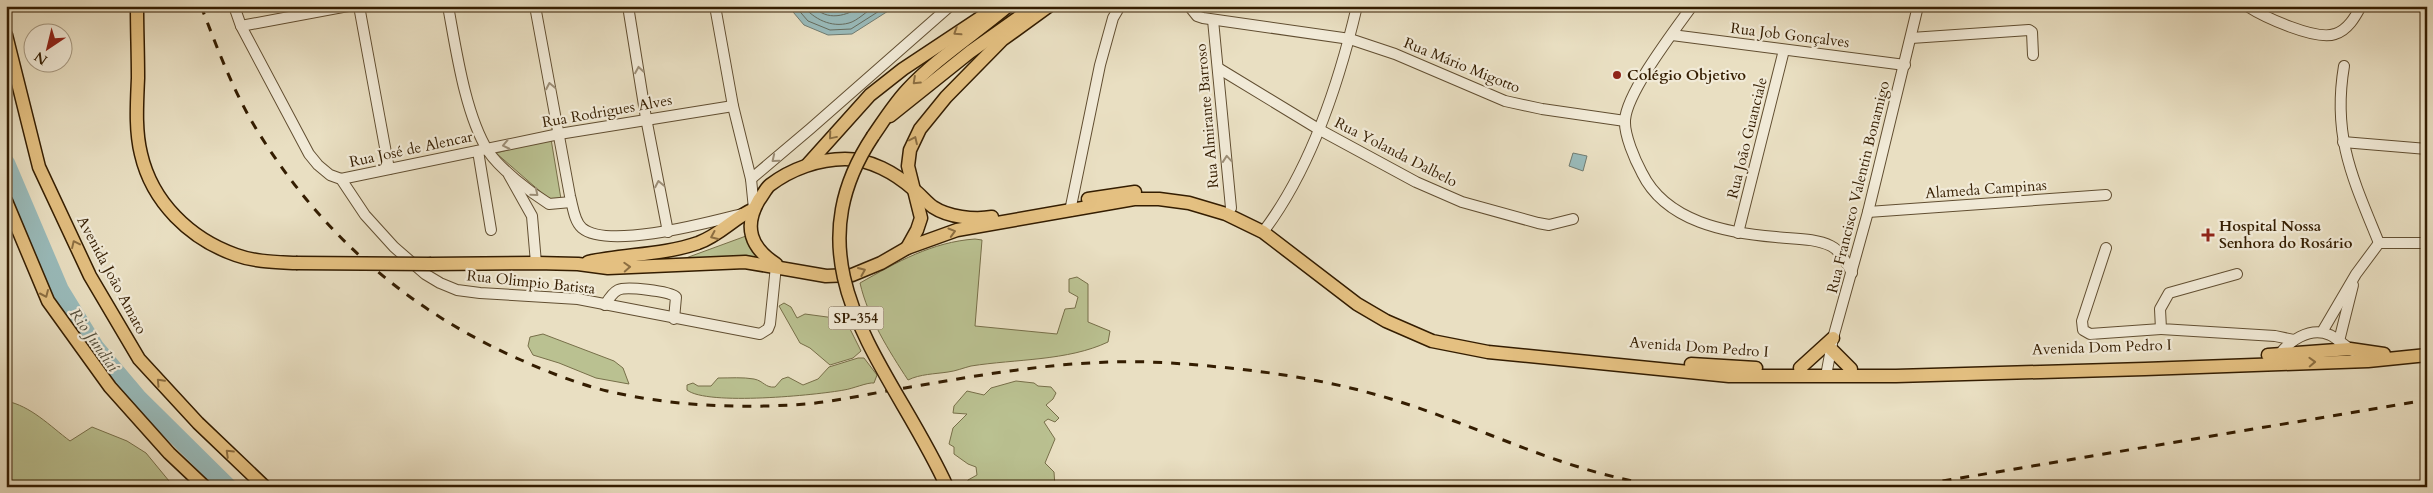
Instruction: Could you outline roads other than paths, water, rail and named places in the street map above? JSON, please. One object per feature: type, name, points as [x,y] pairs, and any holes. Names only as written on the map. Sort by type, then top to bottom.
[{"type":"main road","points":[[137,6],[137,114],[141,153],[151,185],[167,208],[194,233],[214,246],[246,258],[296,263],[536,263],[578,264],[608,268],[745,262],[826,276],[852,275],[881,263],[907,248],[957,230],[1030,215]]},
{"type":"main road","points":[[578,264],[698,243],[722,232],[748,211],[769,186],[808,164],[870,95],[903,69],[998,6]]},
{"type":"main road","name":"SP-354","points":[[947,487],[860,328],[851,305],[842,271],[840,235],[845,198],[858,162],[896,102],[934,65],[1008,6]]},
{"type":"main road","name":"SP-354","points":[[886,119],[970,52],[1034,6]]},
{"type":"main road","points":[[907,248],[921,218],[908,166],[910,150],[920,129],[946,97],[1002,40],[1049,6]]},
{"type":"main road","name":"Avenida João Amato","points":[[6,35],[39,168],[90,276],[139,359],[198,423],[265,487]]},
{"type":"main road","points":[[808,164],[846,158],[874,164],[894,173],[933,207],[954,216],[984,218],[1030,215]]},
{"type":"main road","name":"Avenida Dom Pedro I","points":[[1070,207],[1114,194],[1163,192],[1204,199],[1231,208],[1265,229],[1360,297],[1410,325],[1454,340],[1549,353],[1734,367],[1800,368],[1827,373],[1852,369],[2001,368],[2276,359],[2368,361],[2427,355]]},
{"type":"main road","name":"Avenida Dom Pedro I","points":[[1030,215],[1070,207],[1134,199],[1159,199],[1199,205],[1265,229],[1357,304],[1386,321],[1432,341],[1488,352],[1729,376],[2146,369],[2276,359],[2309,350],[2350,349],[2409,357]]},
{"type":"main road","points":[[6,201],[48,301],[110,387],[167,450],[205,487]]},
{"type":"main road","points":[[748,211],[754,243],[763,256],[778,267]]},
{"type":"main road","points":[[1800,368],[1832,344],[1852,369]]},
{"type":"street","name":"Rua Olimpio Batista","points":[[234,6],[241,26],[309,154],[330,175],[341,179],[365,215],[394,247],[425,274],[440,283],[457,290],[545,296],[605,305],[756,334],[764,333],[770,324],[778,267]]},
{"type":"street","points":[[241,26],[348,6]]},
{"type":"street","points":[[359,6],[389,169]]},
{"type":"street","points":[[448,6],[463,80],[482,150],[491,230]]},
{"type":"street","points":[[535,6],[571,202],[577,221],[589,232],[602,235],[668,232],[748,211],[751,178],[733,106],[715,6]]},
{"type":"street","points":[[628,6],[646,118],[668,232]]},
{"type":"street","points":[[751,178],[810,129],[950,6]]},
{"type":"street","points":[[1070,207],[1100,65],[1113,18],[1120,6]]},
{"type":"street","name":"Rua Mário Migotto","points":[[1189,6],[1197,16],[1213,20],[1350,39],[1395,54],[1505,101],[1542,109],[1625,120]]},
{"type":"street","points":[[1265,229],[1311,151],[1320,130],[1350,39],[1357,6]]},
{"type":"street","points":[[1692,6],[1631,97],[1625,120],[1632,155],[1646,181],[1663,200],[1682,214],[1701,223],[1738,233],[1818,241],[1834,247],[1852,273]]},
{"type":"street","name":"Rua Francisco Valentin Bonamigo","points":[[1827,373],[1832,344],[1868,212],[1918,6]]},
{"type":"street","points":[[2248,6],[2271,19],[2323,35],[2335,35],[2345,29],[2361,6]]},
{"type":"street","name":"Rua Almirante Barroso","points":[[1213,20],[1231,208]]},
{"type":"street","points":[[1911,38],[2030,30],[2032,32],[2033,55]]},
{"type":"street","name":"Rua Job Gonçalves","points":[[1672,35],[1904,65]]},
{"type":"street","name":"Rua João Guanciale","points":[[1738,233],[1784,50]]},
{"type":"street","points":[[2344,66],[2341,84],[2340,123],[2343,142],[2350,170],[2379,243]]},
{"type":"street","name":"Rua Yolanda Dalbelo","points":[[1218,68],[1320,130],[1416,182],[1462,202],[1543,224],[1573,220]]},
{"type":"street","name":"Rua Rodrigues Alves","points":[[482,150],[646,118],[733,106]]},
{"type":"street","points":[[2343,142],[2427,149]]},
{"type":"street","points":[[482,150],[549,204],[571,202]]},
{"type":"street","name":"Rua José de Alencar","points":[[341,179],[482,150]]},
{"type":"street","points":[[505,168],[532,216],[536,263]]},
{"type":"street","name":"Alameda Campinas","points":[[1868,212],[2106,196]]},
{"type":"street","points":[[2379,243],[2427,243]]},
{"type":"street","points":[[2322,332],[2356,274],[2379,243]]},
{"type":"street","points":[[2106,248],[2082,321],[2082,330],[2090,334],[2162,329],[2275,336],[2294,340]]},
{"type":"street","points":[[2162,329],[2160,309],[2169,293],[2237,274]]},
{"type":"street","points":[[2340,341],[2356,274]]},
{"type":"street","points":[[605,305],[614,293],[624,289],[667,292],[676,297],[677,300],[674,319]]},
{"type":"street","points":[[2276,359],[2294,340],[2305,335],[2322,332],[2340,341],[2368,361]]},
{"type":"water","points":[[788,6],[896,6],[852,34],[828,35],[804,25]]},
{"type":"water","points":[[1573,153],[1587,156],[1583,171],[1569,166]]},
{"type":"waterway","name":"Rio Jundiaí","points":[[6,163],[60,290],[95,347],[139,399],[228,487]]},
{"type":"railway","points":[[201,6],[235,89],[260,135],[285,172],[312,206],[342,238],[373,268],[407,295],[443,319],[481,341],[521,360],[574,381],[607,391],[656,400],[706,405],[756,406],[818,403],[970,377],[1070,364],[1136,362],[1226,368],[1309,379],[1364,391],[1444,417],[1523,448],[1576,466],[1660,487]]},
{"type":"railway","points":[[1907,487],[2427,400]]},
{"type":"place","name":"Colégio Objetivo","points":[[1617,75]]},
{"type":"place","name":"Hospital Nossa Senhora do Rosário","points":[[2208,235]]}]
